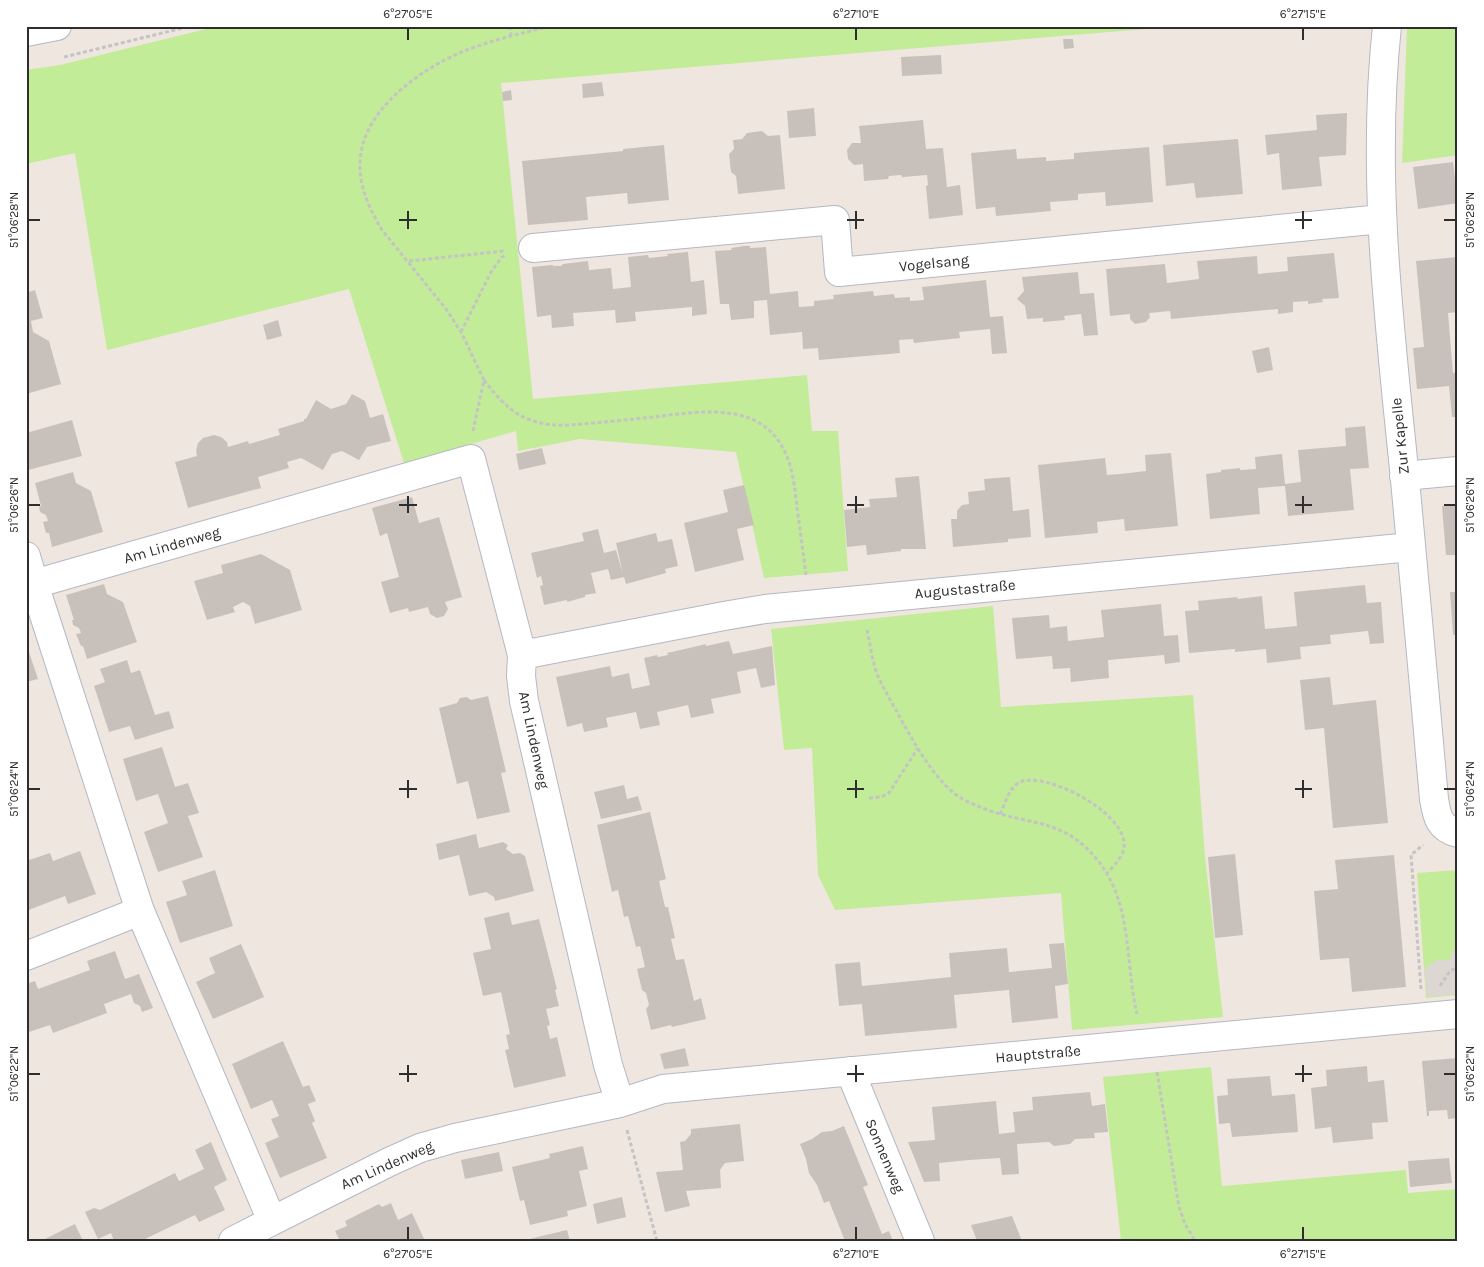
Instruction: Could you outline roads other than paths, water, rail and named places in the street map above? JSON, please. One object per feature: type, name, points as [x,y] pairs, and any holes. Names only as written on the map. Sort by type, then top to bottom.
[{"type":"street","points":[[26,32],[57,26]]},
{"type":"street","name":"Zur Kapelle","points":[[1387,26],[1382,100],[1382,219],[1389,321],[1434,799],[1440,823],[1451,830]]},
{"type":"street","name":"Vogelsang","points":[[524,249],[835,220],[839,272],[1382,219]]},
{"type":"street","name":"Am Lindenweg","points":[[30,585],[471,459],[522,655],[521,676],[524,701],[608,1065],[620,1103],[455,1138],[420,1148],[388,1162],[233,1241]]},
{"type":"street","points":[[1404,476],[1458,471]]},
{"type":"street","name":"Augustastraße","points":[[522,655],[724,616],[809,604],[1410,547]]},
{"type":"street","points":[[26,556],[30,585],[140,911],[272,1221]]},
{"type":"street","points":[[26,956],[140,911]]},
{"type":"street","name":"Hauptstraße","points":[[620,1103],[663,1089],[1458,1014]]},
{"type":"street","name":"Sonnenweg","points":[[850,1071],[920,1241]]}]
